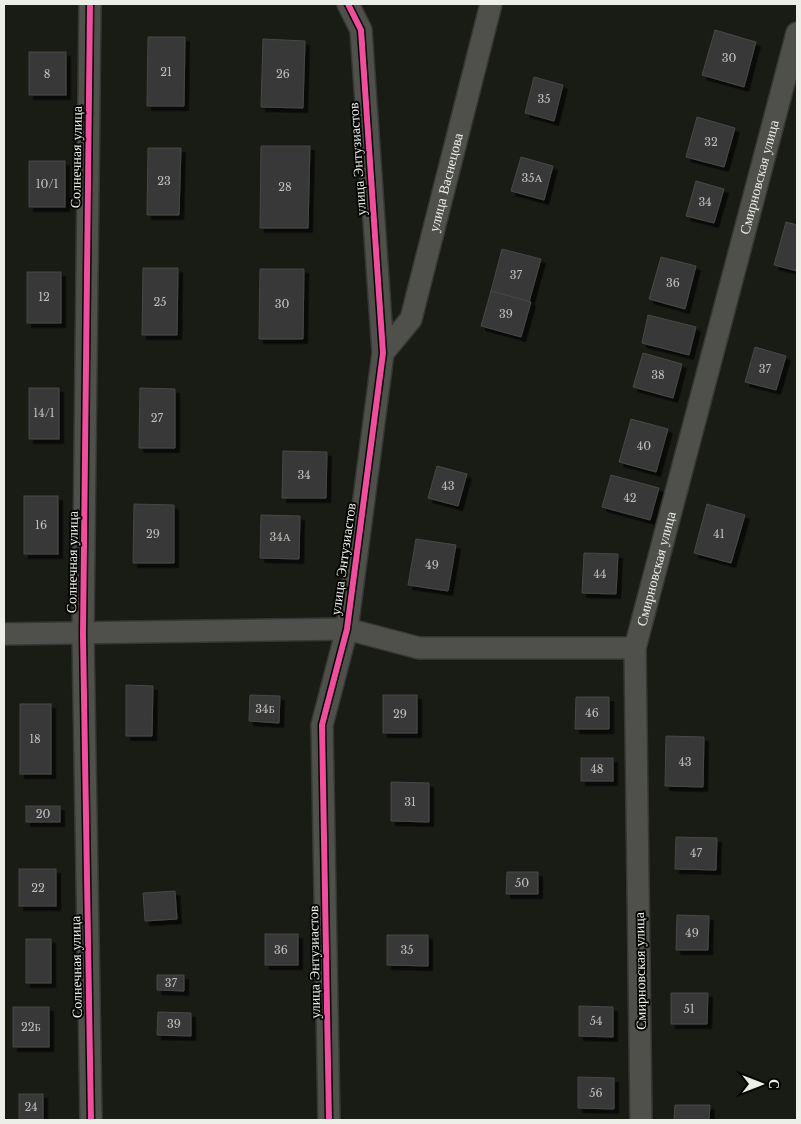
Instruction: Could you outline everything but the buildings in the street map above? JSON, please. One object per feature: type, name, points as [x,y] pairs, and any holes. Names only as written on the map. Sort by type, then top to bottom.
[{"type":"street","name":"Солнечная улица","points":[[90,4],[83,635],[91,1120]]},
{"type":"street","name":"улица Энтузиастов","points":[[329,1120],[322,726],[347,629],[384,353],[361,30],[348,4]]},
{"type":"street","name":"улица Васнецова","points":[[384,353],[411,319],[491,4]]},
{"type":"street","name":"Смирновская улица","points":[[642,1120],[635,648],[797,33]]},
{"type":"street","points":[[4,634],[83,635],[347,629],[419,648],[635,648]]},
{"type":"cycle path","points":[[90,4],[83,635],[91,1120]]},
{"type":"cycle path","points":[[329,1120],[322,725],[347,629],[383,353],[361,30],[348,4]]}]
